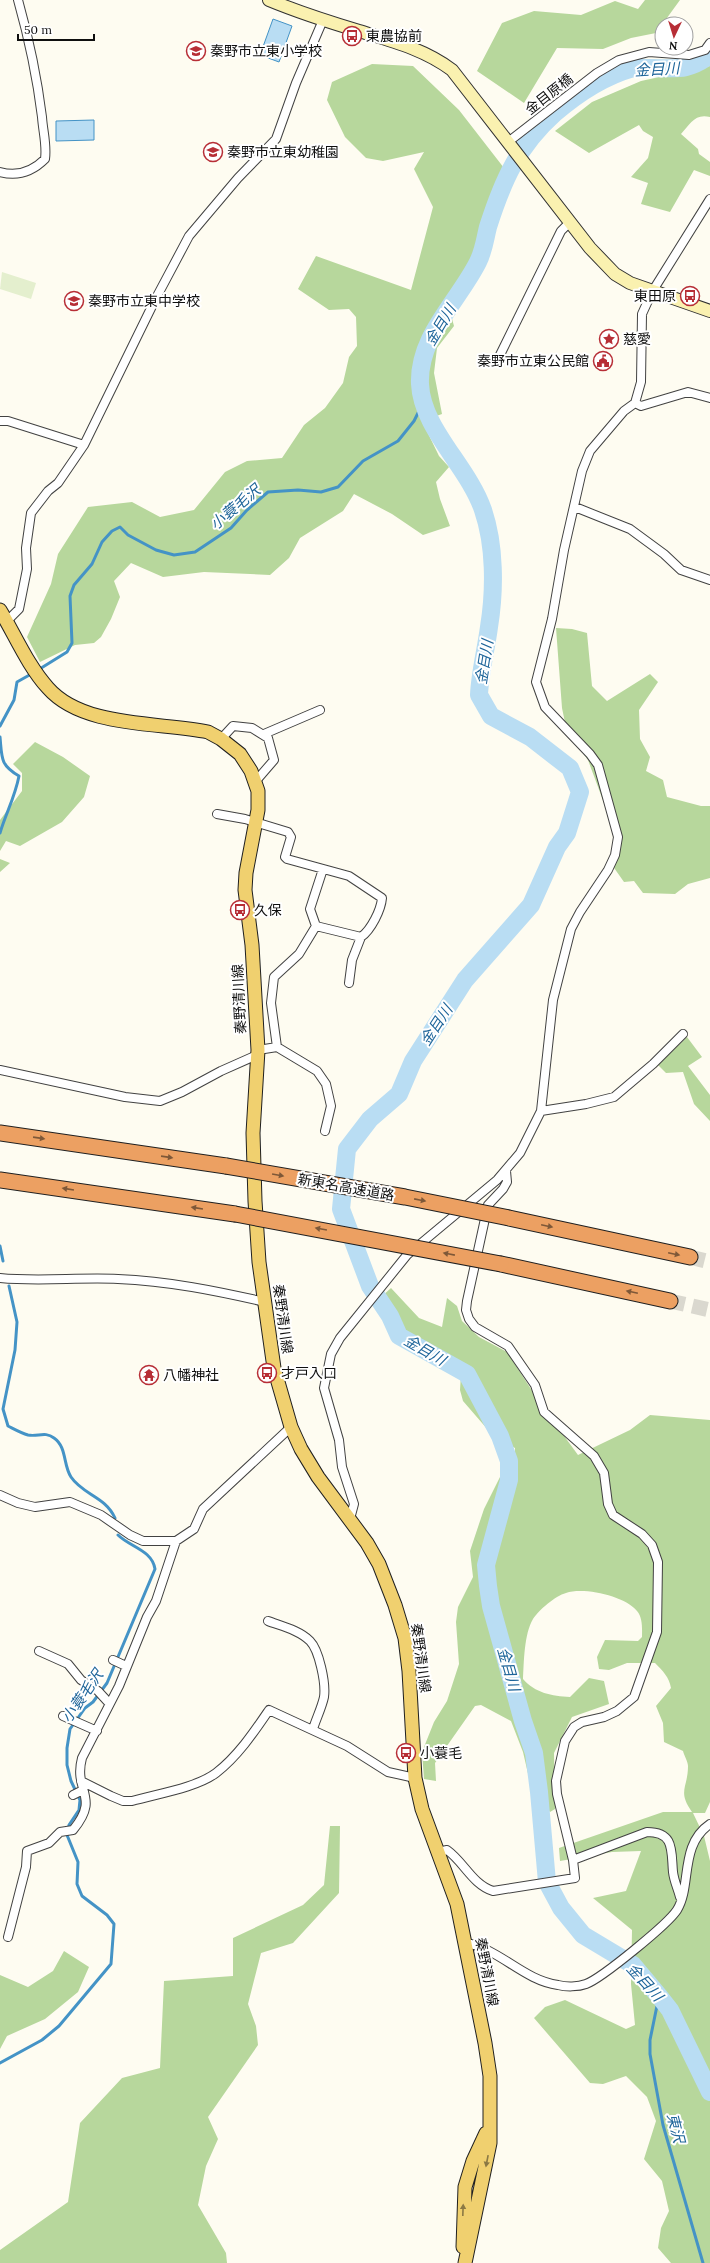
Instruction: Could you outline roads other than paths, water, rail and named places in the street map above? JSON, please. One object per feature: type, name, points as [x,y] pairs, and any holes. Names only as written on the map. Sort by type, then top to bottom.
[{"type":"highway","name":"新東名高速道路","points":[[0,1133],[226,1166],[405,1197],[690,1257]]},
{"type":"highway","points":[[0,1180],[235,1214],[501,1264],[670,1301]]},
{"type":"main road","name":"秦野清川線","points":[[3,616],[48,689],[62,700],[78,709],[101,717],[208,732],[221,739],[240,754],[251,771],[258,791],[258,810],[246,873],[245,890],[252,945],[258,1052],[253,1133],[254,1201],[259,1262],[274,1368],[291,1428],[318,1477],[350,1519],[379,1564],[395,1605],[405,1638],[415,1778],[422,1809],[457,1904],[466,1943],[490,2076],[491,2122],[483,2143],[473,2161],[465,2187],[464,2263]]},
{"type":"street","points":[[0,172],[25,173],[32,170],[45,159],[46,148],[39,90],[31,46],[18,0]]},
{"type":"street","points":[[271,0],[323,20],[420,50],[437,59],[452,70],[513,142],[532,173],[590,248],[615,274],[652,292],[710,311]]},
{"type":"street","points":[[3,616],[19,609],[27,569],[26,548],[31,513],[58,483],[84,445],[155,300],[189,236],[238,178],[268,149],[276,138],[296,83],[323,20]]},
{"type":"street","name":"金目原橋","points":[[513,142],[597,73],[619,60],[649,52],[689,55],[705,50],[710,43]]},
{"type":"street","points":[[350,1519],[354,1504],[342,1467],[339,1440],[324,1388],[331,1354],[340,1338],[382,1285],[416,1246],[506,1171],[520,1153],[541,1110],[552,1000],[571,929],[580,912],[608,870],[615,855],[618,837],[598,765],[590,754],[545,707],[536,682],[552,619],[564,550],[582,471],[590,451],[624,411],[635,403],[641,382],[642,314],[652,292],[710,199]]},
{"type":"street","points":[[498,359],[561,231],[570,222]]},
{"type":"street","points":[[635,403],[641,406],[688,392],[710,398]]},
{"type":"street","points":[[0,421],[8,421],[84,445]]},
{"type":"street","points":[[575,507],[630,529],[659,550],[681,570],[710,580]]},
{"type":"street","points":[[264,734],[320,710]]},
{"type":"street","points":[[221,739],[233,726],[252,728],[264,734],[271,745],[274,760],[255,782]]},
{"type":"street","points":[[217,814],[255,823],[290,835],[285,857],[287,859],[349,876],[382,898],[382,904],[366,933],[361,937],[352,960],[349,983]]},
{"type":"street","points":[[316,926],[310,909],[323,869]]},
{"type":"street","points":[[316,926],[361,937]]},
{"type":"street","points":[[277,1047],[271,1003],[274,977],[299,954],[316,926]]},
{"type":"street","points":[[541,1110],[586,1104],[614,1097],[654,1064],[683,1034]]},
{"type":"street","points":[[0,1070],[125,1097],[160,1101],[182,1092],[258,1052],[277,1047],[317,1071],[326,1084],[331,1106],[325,1131]]},
{"type":"street","points":[[438,1852],[447,1850],[451,1852],[484,1888],[493,1891],[574,1878],[573,1860],[557,1794],[556,1781],[565,1741],[574,1727],[617,1711],[634,1697],[657,1632],[658,1562],[652,1545],[642,1534],[613,1516],[608,1504],[601,1466],[594,1456],[544,1412],[535,1385],[508,1346],[475,1326],[469,1319],[466,1310],[488,1205],[504,1189],[507,1182],[506,1171]]},
{"type":"street","points":[[0,1278],[24,1280],[120,1279],[214,1290],[265,1302]]},
{"type":"street","points":[[0,1495],[18,1503],[35,1508],[70,1502],[101,1515],[130,1536],[143,1541],[176,1541],[194,1529],[203,1509],[291,1428]]},
{"type":"street","points":[[8,1937],[26,1867],[26,1851],[49,1843],[60,1832],[73,1830],[86,1811],[87,1803],[78,1770],[82,1758],[97,1731],[124,1666],[156,1601],[176,1541]]},
{"type":"street","points":[[268,1621],[299,1632],[310,1641],[318,1659],[324,1682],[324,1697],[313,1729]]},
{"type":"street","points":[[39,1651],[68,1664],[81,1680],[98,1691],[108,1702]]},
{"type":"street","points":[[113,1660],[124,1666]]},
{"type":"street","points":[[81,1781],[123,1801],[132,1801],[200,1782],[216,1773],[246,1743],[269,1710],[347,1746],[388,1772],[415,1778]]},
{"type":"street","points":[[66,1717],[97,1731]]},
{"type":"street","points":[[73,1796],[83,1790]]},
{"type":"street","points":[[466,1943],[481,1946],[512,1966],[537,1978],[558,1985],[585,1984],[600,1976],[651,1935],[677,1910],[681,1900],[688,1857],[697,1839],[710,1824]]},
{"type":"street","points":[[573,1860],[647,1832],[664,1834],[670,1841],[673,1875],[681,1900]]},
{"type":"water","points":[[273,19],[292,26],[279,62],[260,55]]},
{"type":"water","points":[[94,120],[94,140],[56,141],[56,121]]},
{"type":"waterway","name":"金目川","points":[[710,55],[688,67],[635,68],[623,71],[592,86],[555,113],[542,125],[521,151],[513,165],[494,210],[480,258],[470,277],[432,335],[425,350],[421,367],[420,384],[423,401],[437,432],[476,494],[483,510],[490,538],[493,568],[491,613],[479,695],[491,716],[530,737],[570,768],[580,792],[567,833],[557,847],[531,905],[465,980],[413,1061],[399,1094],[370,1119],[347,1149],[341,1209],[370,1286],[390,1316],[399,1336],[467,1374],[500,1436],[509,1461],[509,1480],[486,1565],[491,1606],[523,1721],[534,1753],[547,1882],[561,1908],[583,1935],[633,1965],[670,2010],[710,2092]]},
{"type":"waterway","name":"小蓑毛沢","points":[[38,670],[67,652],[72,643],[70,596],[74,585],[92,564],[102,542],[112,531],[120,527],[128,535],[156,550],[174,555],[195,552],[231,528],[247,510],[268,492],[298,490],[321,492],[338,487],[363,461],[398,441],[414,421],[422,405]]},
{"type":"waterway","name":"小蓑毛沢","points":[[0,726],[14,700],[17,682],[33,673]]},
{"type":"waterway","name":"小蓑毛沢","points":[[0,737],[3,760],[8,768],[19,776],[0,833]]},
{"type":"waterway","name":"小蓑毛沢","points":[[0,1246],[3,1261]]},
{"type":"waterway","name":"小蓑毛沢","points":[[9,1286],[17,1322],[15,1350],[3,1409],[8,1426],[28,1435],[48,1435],[54,1438],[61,1446],[71,1477],[82,1488],[106,1505],[115,1518]]},
{"type":"waterway","name":"小蓑毛沢","points":[[0,2063],[42,2040],[59,2026],[111,1964],[114,1924],[107,1915],[82,1896],[77,1884],[78,1862],[67,1835],[69,1825],[79,1810],[80,1800],[71,1781],[67,1765],[67,1748],[70,1729],[85,1708],[93,1702],[107,1683],[155,1569],[150,1557],[118,1535]]},
{"type":"waterway","name":"東沢","points":[[659,1996],[650,2040],[650,2054],[663,2125],[703,2263]]},
{"type":"tunnel","points":[[690,1257],[710,1262]]},
{"type":"tunnel","points":[[670,1301],[710,1310]]},
{"type":"place","name":"東農協前","points":[[352,36]]},
{"type":"place","name":"秦野市立東小学校","points":[[196,51]]},
{"type":"place","name":"秦野市立東幼稚園","points":[[213,152]]},
{"type":"place","name":"東田原","points":[[690,296]]},
{"type":"place","name":"秦野市立東中学校","points":[[74,301]]},
{"type":"place","name":"慈愛","points":[[609,339]]},
{"type":"place","name":"秦野市立東公民館","points":[[603,361]]},
{"type":"place","name":"久保","points":[[240,910]]},
{"type":"place","name":"才戸入口","points":[[267,1373]]},
{"type":"place","name":"八幡神社","points":[[149,1375]]},
{"type":"place","name":"小蓑毛","points":[[406,1753]]}]
